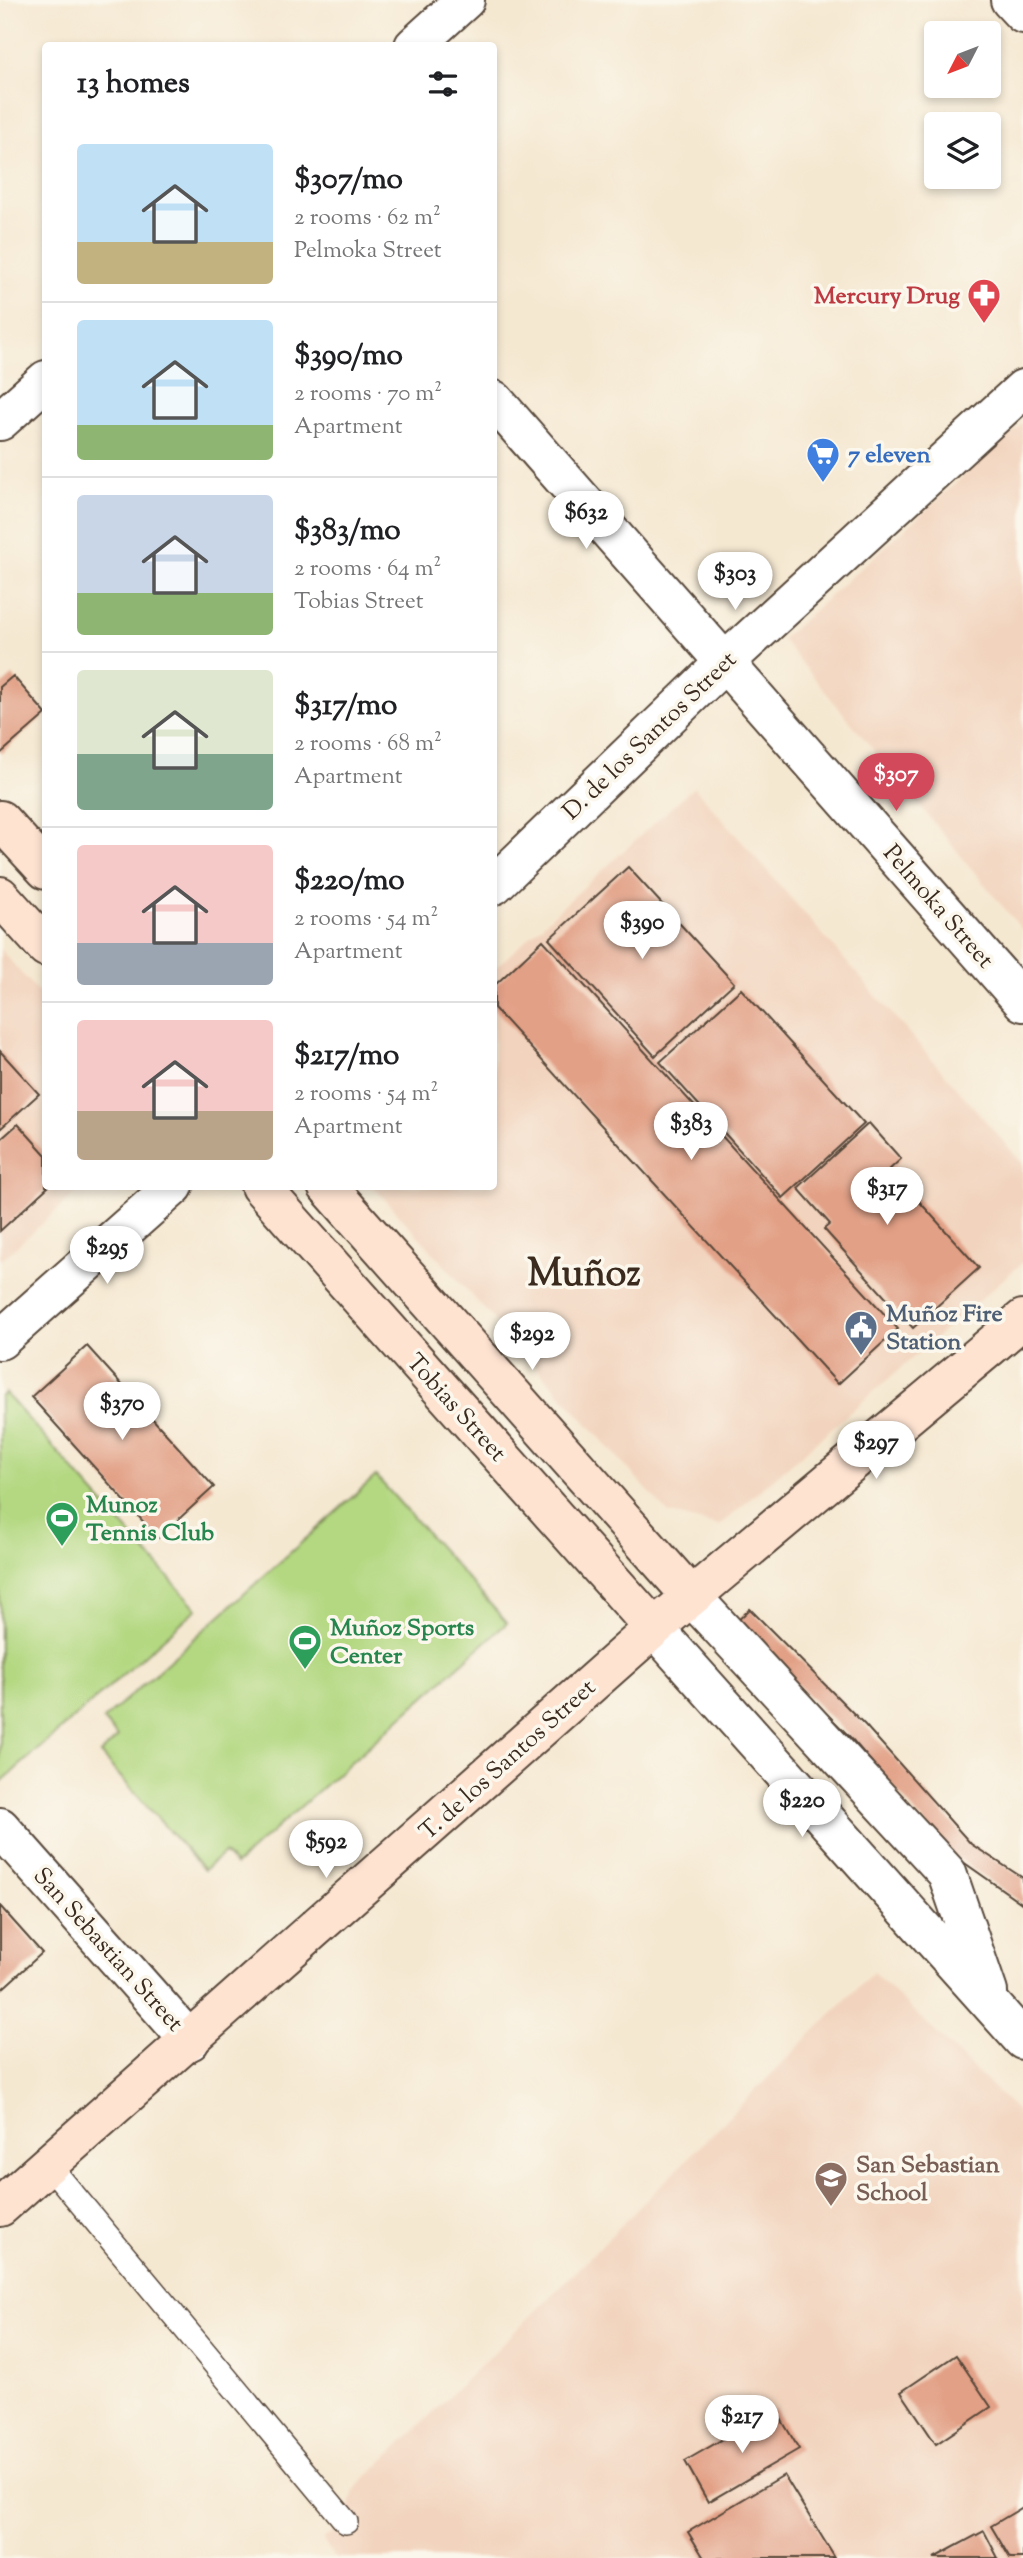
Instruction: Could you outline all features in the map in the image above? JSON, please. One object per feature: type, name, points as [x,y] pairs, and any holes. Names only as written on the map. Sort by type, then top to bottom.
[{"type":"main road","points":[[0,896],[42,943]]},
{"type":"main road","name":"Tobias Street","points":[[264,1190],[654,1628]]},
{"type":"main road","name":"Tobias Street","points":[[331,1190],[691,1596]]},
{"type":"main road","name":"T. de los Santos Street","points":[[0,2207],[654,1628],[1023,1319]]},
{"type":"street","points":[[418,42],[464,0]]},
{"type":"street","points":[[1010,0],[1023,14]]},
{"type":"street","points":[[0,421],[42,384]]},
{"type":"street","name":"D. de los Santos Street","points":[[497,882],[724,663],[1023,389]]},
{"type":"street","name":"Pelmoka Street","points":[[497,403],[1023,1002]]},
{"type":"street","points":[[0,1340],[169,1190]]},
{"type":"street","points":[[691,1596],[947,1873],[995,2010]]},
{"type":"street","points":[[654,1628],[1023,2040]]},
{"type":"street","name":"San Sebastian Street","points":[[0,1827],[190,2040]]},
{"type":"lane","points":[[48,2164],[346,2522]]},
{"type":"shaded area","points":[[1023,423],[1023,931],[782,639]]},
{"type":"shaded area","points":[[694,787],[1023,1164],[1023,1262],[719,1526],[668,1513],[377,1190],[497,1190],[497,966]]},
{"type":"shaded area","points":[[0,949],[42,997],[42,1190],[80,1190],[0,1261]]},
{"type":"shaded area","name":"San Sebastian School","points":[[873,1972],[1023,2117],[1023,2558],[334,2558],[323,2539],[346,2522],[354,2490]]},
{"type":"green space","name":"Munoz Tennis Club","points":[[5,1393],[197,1609],[0,1783],[0,1397]]},
{"type":"green space","name":"Muñoz Sports Center","points":[[376,1476],[507,1623],[235,1865],[224,1853],[204,1870],[100,1754],[118,1737],[103,1720]]},
{"type":"building","points":[[13,676],[42,709],[42,717],[0,754],[0,687]]},
{"type":"building","points":[[628,867],[734,983],[655,1056],[549,939]]},
{"type":"building","points":[[543,940],[898,1329],[838,1384],[497,1011],[497,983]]},
{"type":"building","points":[[741,989],[864,1124],[783,1198],[660,1062]]},
{"type":"building","points":[[0,1051],[39,1094],[0,1129]]},
{"type":"building","points":[[869,1123],[901,1159],[890,1169],[979,1268],[913,1328],[824,1229],[830,1224],[798,1188]]},
{"type":"building","points":[[18,1124],[42,1151],[42,1190],[45,1190],[0,1231],[0,1140]]},
{"type":"building","points":[[87,1346],[214,1487],[158,1538],[31,1397]]},
{"type":"building","points":[[750,1609],[865,1725],[971,1844],[1023,1878],[1023,1904],[949,1852],[851,1738],[735,1623]]},
{"type":"building","points":[[0,1906],[42,1953],[0,1991]]},
{"type":"building","points":[[956,2355],[991,2407],[936,2444],[901,2392]]},
{"type":"building","points":[[775,2409],[799,2449],[708,2502],[685,2461]]},
{"type":"building","points":[[784,2475],[835,2558],[704,2558],[688,2532]]},
{"type":"building","points":[[1023,2507],[1023,2558],[1010,2558],[991,2526]]},
{"type":"building","points":[[984,2531],[998,2558],[934,2558]]},
{"type":"place","name":"Mercury Drug","points":[[984,325]]},
{"type":"place","name":"7 eleven","points":[[823,484]]},
{"type":"place","name":"Muñoz Fire Station","points":[[861,1357]]},
{"type":"place","name":"Munoz Tennis Club","points":[[62,1548]]},
{"type":"place","name":"Muñoz Sports Center","points":[[305,1671]]},
{"type":"place","name":"San Sebastian School","points":[[831,2208]]},
{"type":"district","name":"Muñoz","points":[[584,1272]]}]
